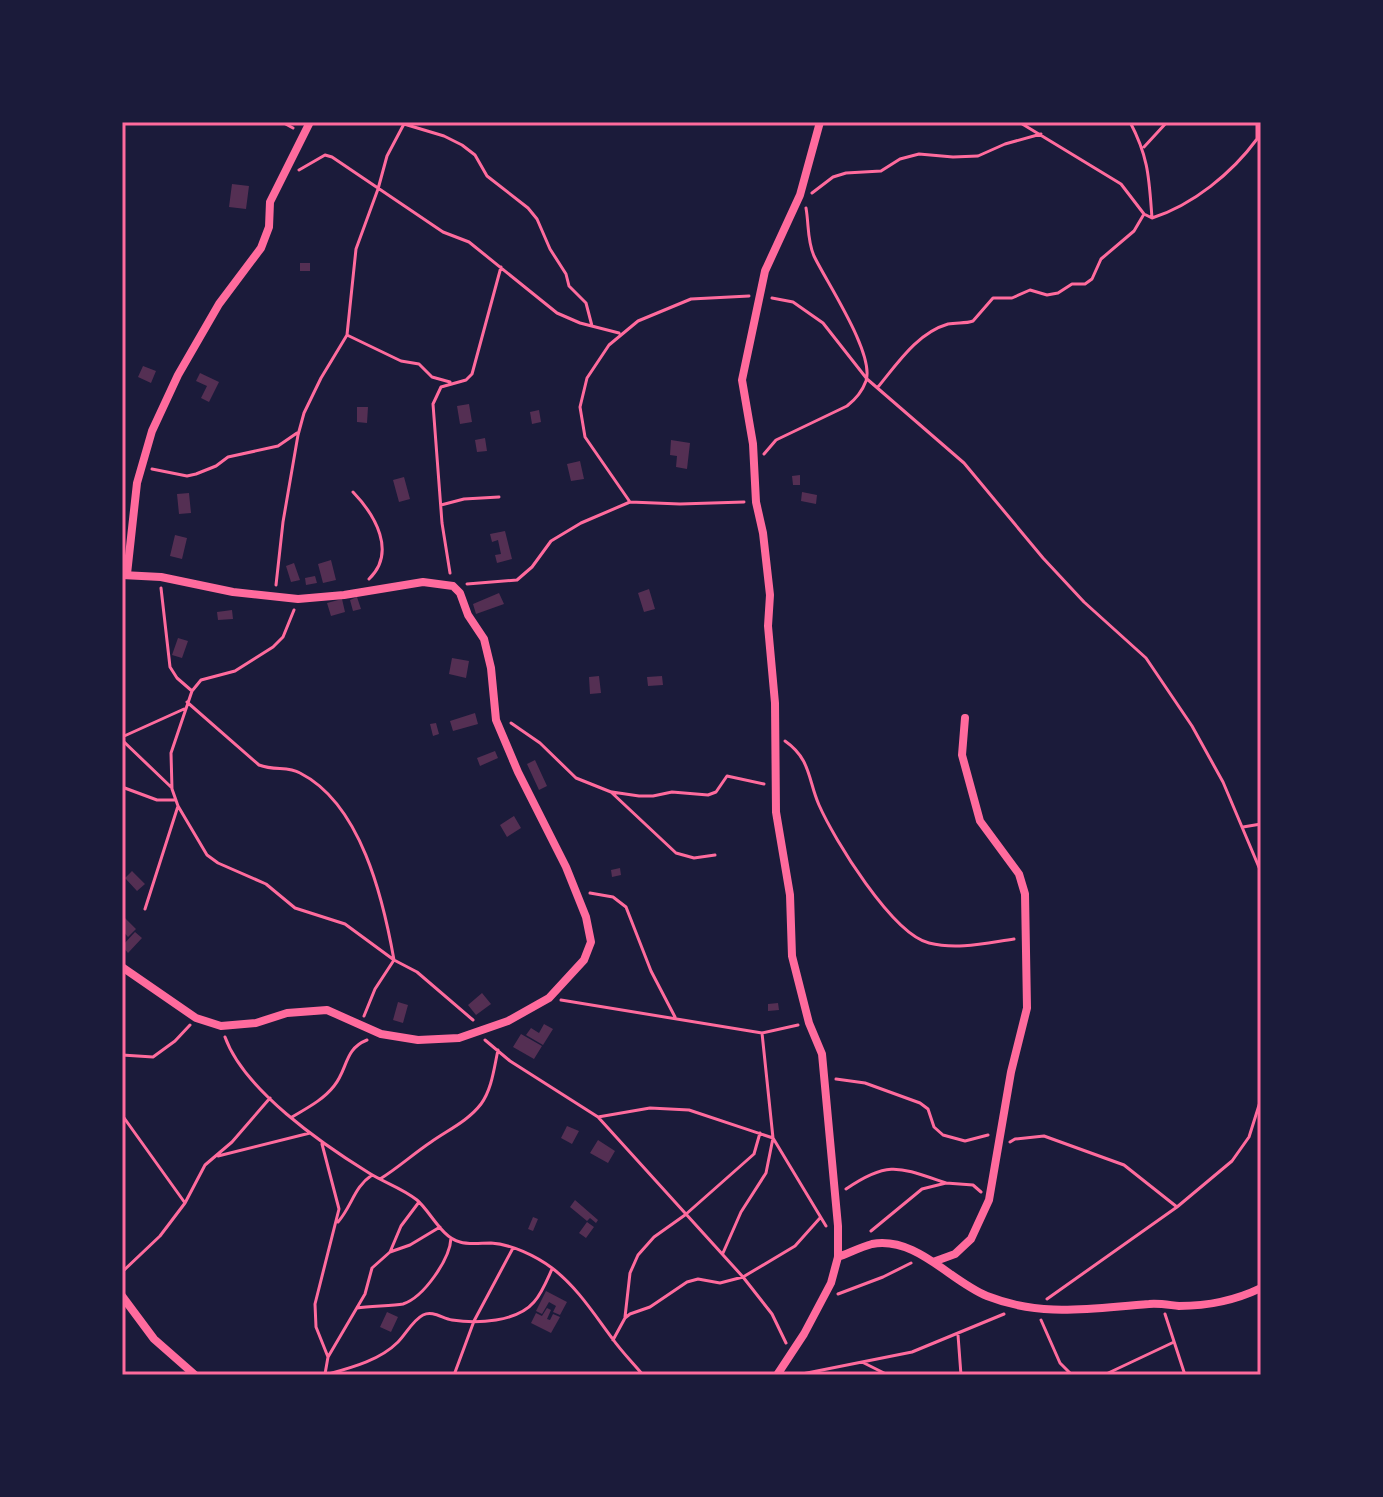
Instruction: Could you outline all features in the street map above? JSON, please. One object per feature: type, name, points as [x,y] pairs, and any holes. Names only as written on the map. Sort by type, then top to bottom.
[{"type":"street","points":[[122,967],[196,1018],[221,1026],[256,1023],[287,1013],[327,1010],[381,1034],[418,1040],[459,1038],[508,1021],[549,998],[584,960],[591,942],[576,892],[496,720],[491,668],[484,639],[468,615],[460,593],[453,586],[423,582],[298,599],[233,592],[161,577],[125,575],[140,467],[152,431],[178,375],[219,304],[261,248],[269,227],[270,202],[310,122]]},
{"type":"street","points":[[777,1375],[831,1283],[839,1244],[822,1054],[809,1023],[792,956],[790,900],[774,789],[776,735],[768,626],[770,595],[756,502],[753,444],[742,380],[765,271],[802,198],[820,122]]},
{"type":"street","points":[[933,1262],[955,1254],[971,1239],[989,1200],[1011,1072],[1027,1008],[1025,894],[1019,874],[980,821],[962,755],[965,718]]},
{"type":"street","points":[[838,1257],[882,1244],[906,1249],[985,1295],[1021,1306],[1064,1311],[1162,1304],[1223,1304],[1261,1288]]},
{"type":"street","points":[[122,1296],[154,1339],[195,1375]]},
{"type":"path","points":[[1019,122],[1121,184],[1144,214],[1152,218]]},
{"type":"path","points":[[1130,122],[1144,147],[1152,218]]},
{"type":"path","points":[[1144,147],[1167,122]]},
{"type":"path","points":[[1152,218],[1196,196],[1229,171],[1257,139],[1257,122]]},
{"type":"path","points":[[275,597],[283,522],[304,413],[347,335],[356,249],[387,156],[404,123],[462,145],[475,155],[487,176],[528,208],[566,274],[569,286],[586,303],[592,326]]},
{"type":"path","points":[[754,467],[776,440],[857,399],[867,379],[865,360],[857,338],[808,240],[807,209],[802,198],[833,177],[846,173],[881,171],[900,159],[919,154],[978,156],[1005,144],[1041,134]]},
{"type":"path","points":[[298,171],[325,155],[342,163],[443,232],[469,242],[557,313],[620,333]]},
{"type":"path","points":[[878,387],[901,358],[926,334],[947,324],[973,321],[993,298],[1012,298],[1030,290],[1047,295],[1058,293],[1072,284],[1085,284],[1092,279],[1101,259],[1134,231],[1144,214]]},
{"type":"path","points":[[501,267],[472,374],[466,380],[441,387],[433,404],[446,560],[453,586],[517,580],[532,567],[551,541],[581,523],[630,502],[756,502]]},
{"type":"path","points":[[630,502],[585,437],[580,407],[587,378],[620,333],[638,321],[691,299],[760,296],[793,302],[823,323],[867,379],[964,463],[1084,602],[1146,658],[1192,726],[1223,782],[1261,872]]},
{"type":"path","points":[[347,335],[401,361],[419,364],[432,377],[450,382]]},
{"type":"path","points":[[140,467],[187,476],[216,466],[228,457],[278,446],[299,432]]},
{"type":"path","points":[[353,492],[373,518],[382,541],[383,558],[378,571],[361,592]]},
{"type":"path","points":[[441,505],[464,499],[499,497]]},
{"type":"path","points":[[161,577],[170,667],[192,691]]},
{"type":"path","points":[[298,599],[283,637],[273,647],[235,671],[201,680],[184,709],[171,753],[172,789],[178,806],[207,855],[266,884],[295,908],[345,924],[394,960],[417,972],[498,1050],[598,1117],[743,1277],[772,1314],[791,1354]]},
{"type":"path","points":[[187,702],[259,765],[274,771],[291,769],[302,774],[324,789],[346,813],[387,917],[394,960],[375,989],[361,1025]]},
{"type":"path","points":[[172,789],[122,739],[184,709]]},
{"type":"path","points":[[495,711],[540,743],[576,778],[611,792],[639,796],[672,792],[708,795],[716,792],[727,776],[759,781],[774,789]]},
{"type":"path","points":[[776,735],[796,749],[811,773],[817,800],[833,836],[899,923],[925,942],[957,947],[1026,937]]},
{"type":"path","points":[[122,787],[157,800],[176,800]]},
{"type":"path","points":[[611,792],[676,853],[694,858],[715,855]]},
{"type":"path","points":[[145,909],[178,806]]},
{"type":"path","points":[[1243,827],[1261,824]]},
{"type":"path","points":[[576,892],[613,897],[626,907],[651,971],[675,1017]]},
{"type":"path","points":[[549,998],[762,1033],[809,1023]]},
{"type":"path","points":[[122,1055],[153,1057],[175,1041],[196,1018]]},
{"type":"path","points":[[221,1026],[230,1052],[256,1085],[321,1143],[419,1202],[451,1238],[460,1242],[495,1243],[513,1248],[552,1268],[590,1306],[613,1340],[643,1375]]},
{"type":"path","points":[[722,1255],[746,1202],[766,1173],[773,1138],[762,1033]]},
{"type":"path","points":[[292,1117],[326,1095],[337,1083],[352,1047],[381,1034]]},
{"type":"path","points":[[380,1179],[457,1126],[481,1104],[491,1083],[498,1050]]},
{"type":"path","points":[[824,1080],[845,1079],[865,1083],[920,1103],[928,1109],[934,1127],[943,1135],[965,1141],[1002,1132]]},
{"type":"path","points":[[122,1272],[160,1236],[185,1203],[205,1165],[232,1142],[270,1098]]},
{"type":"path","points":[[1072,1375],[1060,1363],[1036,1308],[1075,1277],[1177,1207],[1232,1161],[1249,1137],[1261,1099]]},
{"type":"path","points":[[598,1117],[650,1108],[689,1110],[773,1138],[839,1244]]},
{"type":"path","points":[[122,1115],[185,1203]]},
{"type":"path","points":[[215,1157],[310,1133]]},
{"type":"path","points":[[613,1340],[625,1318],[630,1273],[638,1255],[654,1237],[685,1215],[754,1154],[760,1133]]},
{"type":"path","points":[[999,1149],[1015,1139],[1044,1136],[1124,1165],[1177,1207]]},
{"type":"path","points":[[321,1143],[339,1209],[315,1304],[316,1327],[328,1357]]},
{"type":"path","points":[[836,1196],[870,1173],[898,1167],[946,1183],[973,1185],[989,1200]]},
{"type":"path","points":[[336,1225],[347,1212],[359,1184],[372,1175]]},
{"type":"path","points":[[858,1249],[874,1228],[922,1189],[946,1183]]},
{"type":"path","points":[[390,1252],[401,1226],[419,1202]]},
{"type":"path","points":[[625,1318],[650,1307],[687,1282],[698,1279],[720,1283],[743,1277],[795,1246],[820,1218]]},
{"type":"path","points":[[441,1226],[410,1245],[390,1252],[372,1268],[357,1308],[328,1357],[325,1375],[353,1368],[396,1345],[422,1315],[430,1313],[449,1320],[490,1321],[518,1314],[534,1303],[552,1268]]},
{"type":"path","points":[[357,1308],[401,1305],[410,1300],[446,1262],[451,1238]]},
{"type":"path","points":[[454,1375],[474,1321],[513,1248]]},
{"type":"path","points":[[820,1304],[923,1257]]},
{"type":"path","points":[[1162,1304],[1185,1375]]},
{"type":"path","points":[[797,1375],[912,1352],[1021,1306]]},
{"type":"path","points":[[958,1334],[961,1375]]},
{"type":"path","points":[[1104,1375],[1174,1342]]},
{"type":"path","points":[[862,1362],[888,1375]]},
{"type":"building","points":[[232,184],[249,186],[246,209],[229,207]]},
{"type":"building","points":[[300,263],[310,263],[310,271],[300,271]]},
{"type":"building","points":[[143,366],[156,371],[151,383],[138,377]]},
{"type":"building","points":[[200,373],[219,382],[209,402],[201,398],[207,386],[196,381]]},
{"type":"building","points":[[469,404],[472,422],[460,424],[457,406]]},
{"type":"building","points":[[357,407],[368,407],[367,423],[357,422]]},
{"type":"building","points":[[539,410],[541,422],[532,424],[530,412]]},
{"type":"building","points":[[485,438],[487,451],[477,452],[475,440]]},
{"type":"building","points":[[671,440],[690,443],[687,469],[676,467],[677,456],[670,455]]},
{"type":"building","points":[[580,461],[584,479],[571,481],[567,464]]},
{"type":"building","points":[[800,475],[800,485],[793,485],[792,476]]},
{"type":"building","points":[[404,477],[410,499],[399,502],[393,480]]},
{"type":"building","points":[[802,492],[817,495],[816,504],[801,501]]},
{"type":"building","points":[[189,493],[191,513],[179,514],[177,494]]},
{"type":"building","points":[[505,531],[512,559],[497,563],[495,555],[501,554],[498,540],[492,542],[490,534]]},
{"type":"building","points":[[175,535],[187,538],[182,559],[170,556]]},
{"type":"building","points":[[331,560],[336,580],[323,583],[318,564]]},
{"type":"building","points":[[294,563],[300,580],[291,582],[286,566]]},
{"type":"building","points":[[315,576],[317,583],[306,585],[305,578]]},
{"type":"building","points":[[649,589],[655,609],[644,612],[638,593]]},
{"type":"building","points":[[499,593],[504,604],[476,614],[473,604]]},
{"type":"building","points":[[357,597],[361,609],[353,611],[350,600]]},
{"type":"building","points":[[342,599],[345,612],[331,616],[327,603]]},
{"type":"building","points":[[232,610],[233,619],[218,620],[217,612]]},
{"type":"building","points":[[178,638],[188,641],[182,658],[172,655]]},
{"type":"building","points":[[452,658],[469,661],[466,678],[449,674]]},
{"type":"building","points":[[599,676],[601,693],[590,694],[589,677]]},
{"type":"building","points":[[662,676],[663,685],[648,686],[647,677]]},
{"type":"building","points":[[475,713],[478,724],[453,731],[450,721]]},
{"type":"building","points":[[436,723],[439,734],[433,736],[430,724]]},
{"type":"building","points":[[495,751],[498,758],[480,766],[477,758]]},
{"type":"building","points":[[535,760],[547,786],[539,790],[527,764]]},
{"type":"building","points":[[514,816],[521,828],[507,837],[500,825]]},
{"type":"building","points":[[620,868],[621,875],[612,877],[611,870]]},
{"type":"building","points":[[132,871],[145,884],[137,891],[125,878]]},
{"type":"building","points":[[122,915],[136,929],[128,937],[122,930]]},
{"type":"building","points":[[135,932],[142,938],[128,953],[122,946]]},
{"type":"building","points":[[482,993],[491,1004],[476,1015],[468,1005]]},
{"type":"building","points":[[398,1002],[408,1005],[403,1023],[393,1020]]},
{"type":"building","points":[[778,1003],[779,1010],[768,1011],[768,1004]]},
{"type":"building","points":[[544,1024],[553,1029],[543,1045],[526,1035],[531,1028],[539,1033]]},
{"type":"building","points":[[521,1034],[542,1046],[534,1059],[513,1047]]},
{"type":"building","points":[[567,1126],[579,1131],[572,1144],[561,1138]]},
{"type":"building","points":[[598,1140],[615,1151],[608,1163],[590,1153]]},
{"type":"building","points":[[575,1200],[598,1220],[596,1223],[590,1218],[587,1221],[570,1207]]},
{"type":"building","points":[[533,1217],[538,1219],[533,1231],[528,1229]]},
{"type":"building","points":[[587,1222],[594,1227],[586,1238],[579,1233]]},
{"type":"building","points":[[546,1291],[567,1302],[560,1315],[553,1312],[556,1306],[549,1302],[542,1314],[536,1311]]},
{"type":"building","points":[[547,1308],[551,1310],[547,1319],[550,1320],[553,1314],[560,1317],[551,1333],[531,1323],[536,1313],[542,1316]]},
{"type":"building","points":[[387,1312],[398,1317],[391,1332],[380,1327]]}]
